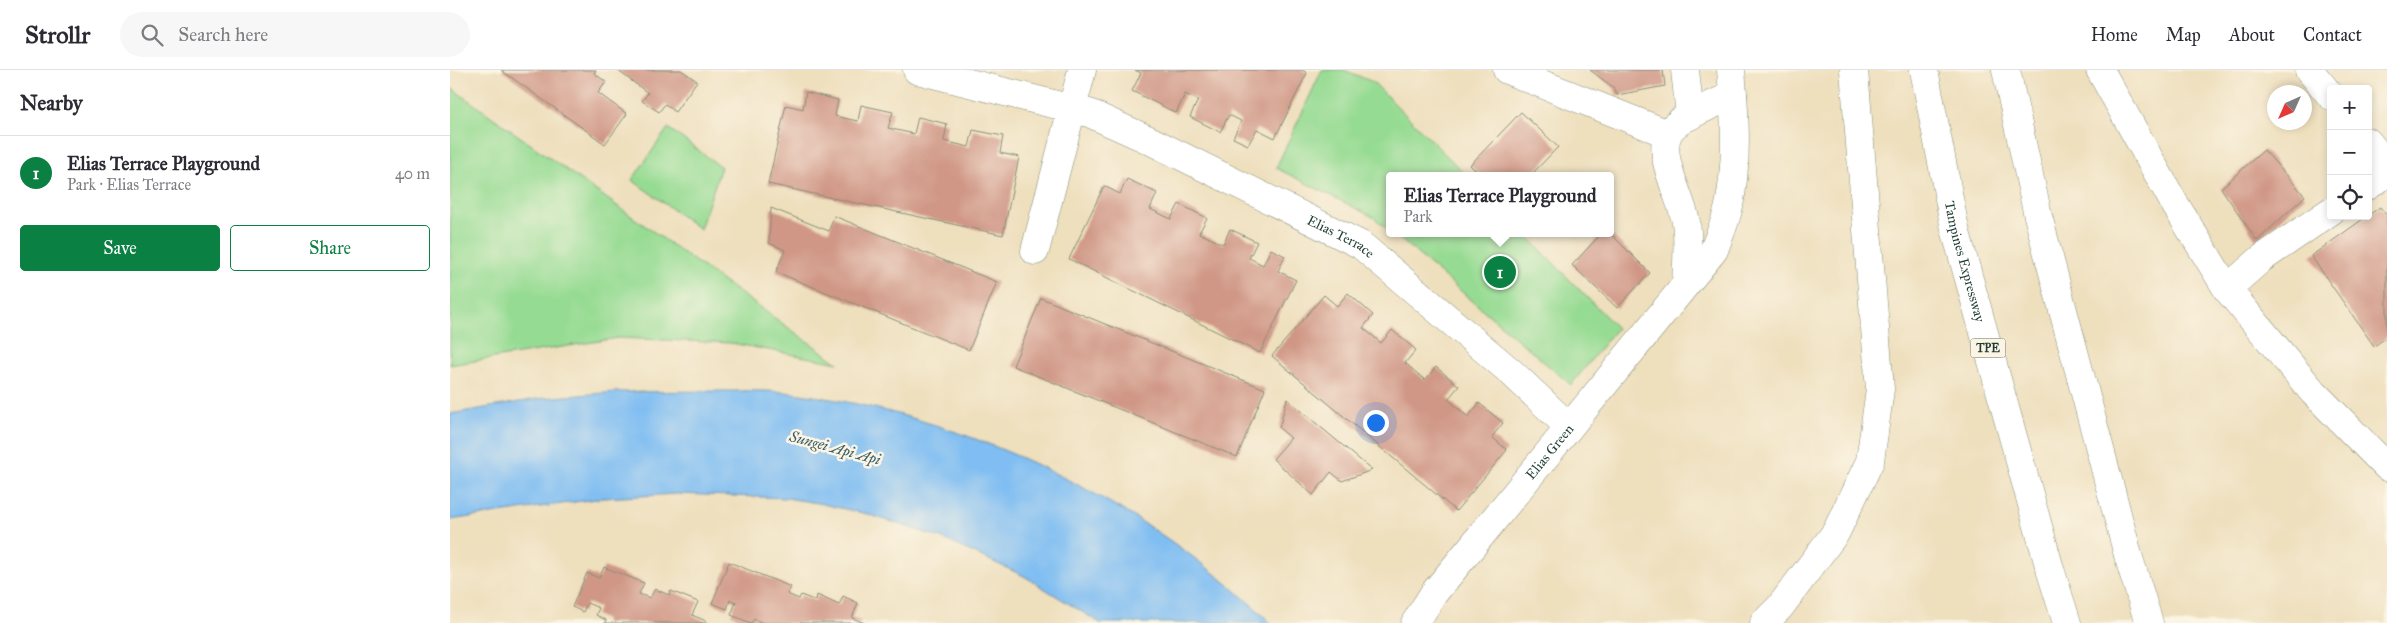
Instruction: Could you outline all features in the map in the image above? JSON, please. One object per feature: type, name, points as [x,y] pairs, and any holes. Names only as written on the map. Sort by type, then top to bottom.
[{"type":"main road","name":"Elias Terrace","points":[[917,70],[1089,113],[1150,140],[1360,245],[1511,372],[1568,427]]},
{"type":"main road","points":[[1035,251],[1082,70]]},
{"type":"main road","points":[[1507,70],[1668,134]]},
{"type":"main road","points":[[1685,70],[1690,116]]},
{"type":"main road","points":[[1764,623],[1780,606],[1836,532],[1870,461],[1880,389],[1854,70]]},
{"type":"main road","name":"Tampines Expressway","points":[[1924,70],[1955,228],[2050,569],[2067,623]]},
{"type":"main road","points":[[2006,70],[2038,216],[2128,555],[2149,623]]},
{"type":"main road","points":[[2100,70],[2173,202],[2227,289],[2313,392],[2387,467]]},
{"type":"main road","points":[[2309,70],[2327,91]]},
{"type":"main road","points":[[1686,284],[1688,247],[1686,222],[1666,160],[1668,134],[1677,123],[1690,116],[1732,83]]},
{"type":"main road","name":"Elias Green","points":[[1415,623],[1434,593],[1714,250],[1729,208],[1734,175],[1732,83]]},
{"type":"main road","points":[[2372,147],[2387,165]]},
{"type":"main road","points":[[2372,183],[2387,173]]},
{"type":"main road","points":[[2227,289],[2261,259],[2327,214]]},
{"type":"green space","points":[[1322,70],[1344,70],[1373,82],[1463,172],[1386,172],[1386,228],[1373,217],[1276,168]]},
{"type":"green space","points":[[450,87],[838,363],[731,343],[618,338],[450,365]]},
{"type":"green space","points":[[668,128],[721,167],[700,229],[632,180]]},
{"type":"green space","points":[[1398,237],[1528,237],[1617,328],[1571,385]]},
{"type":"water","name":"Sungei Api Api","points":[[615,392],[784,392],[850,403],[916,419],[982,441],[1046,469],[1108,501],[1166,538],[1221,579],[1271,623],[1100,623],[1024,576],[941,538],[867,514],[786,498],[677,494],[603,498],[450,520],[450,414],[543,398]]},
{"type":"building","points":[[501,70],[596,70],[594,73],[606,82],[598,93],[627,114],[605,144]]},
{"type":"building","points":[[617,70],[681,70],[697,81],[675,112],[665,104],[659,112],[642,101],[648,93]]},
{"type":"building","points":[[1135,70],[1302,70],[1307,73],[1275,138],[1257,129],[1248,145],[1233,138],[1241,121],[1229,115],[1220,132],[1190,117],[1198,100],[1185,94],[1176,113],[1132,91],[1141,73]]},
{"type":"building","points":[[1590,70],[1663,70],[1665,86],[1617,95],[1614,88]]},
{"type":"building","points":[[806,92],[838,100],[835,116],[848,119],[858,121],[861,105],[893,112],[888,128],[914,134],[918,117],[947,124],[944,141],[969,147],[973,130],[1003,136],[1000,153],[1019,157],[1003,235],[768,184],[786,105],[803,109]]},
{"type":"building","points":[[1521,112],[1558,147],[1534,172],[1477,172],[1470,165]]},
{"type":"building","points":[[2264,150],[2305,196],[2257,241],[2221,188]]},
{"type":"building","points":[[1127,179],[1157,193],[1150,209],[1171,219],[1179,204],[1207,218],[1199,233],[1223,244],[1230,229],[1257,242],[1249,258],[1263,265],[1271,249],[1285,256],[1278,271],[1296,280],[1260,353],[1069,259],[1104,186],[1120,194]]},
{"type":"building","points":[[2380,207],[2387,216],[2387,337],[2374,346],[2311,256],[2362,220],[2372,220],[2372,213]]},
{"type":"building","points":[[771,208],[829,231],[834,216],[997,282],[969,350],[776,272],[785,250],[769,243]]},
{"type":"building","points":[[1598,237],[1614,237],[1650,273],[1617,308],[1572,265]]},
{"type":"building","points":[[1348,293],[1373,315],[1363,328],[1381,343],[1392,330],[1416,350],[1405,363],[1425,380],[1436,367],[1459,386],[1448,399],[1468,417],[1479,403],[1503,423],[1492,437],[1507,450],[1456,511],[1272,356],[1324,295],[1337,306]]},
{"type":"building","points":[[1041,298],[1265,389],[1237,457],[1013,366]]},
{"type":"building","points":[[1287,399],[1372,470],[1342,481],[1331,472],[1313,495],[1273,459],[1291,438],[1279,428]]},
{"type":"building","points":[[729,562],[791,587],[787,594],[799,599],[801,595],[816,601],[817,595],[839,605],[843,596],[858,603],[852,618],[865,623],[763,623],[754,619],[751,623],[731,615],[736,602],[730,600],[727,609],[712,603]]},
{"type":"building","points":[[604,567],[644,583],[639,594],[650,598],[655,589],[669,595],[671,591],[698,602],[692,615],[706,621],[705,623],[605,623],[606,620],[596,615],[599,608],[587,603],[583,612],[572,607],[587,573],[599,578]]},
{"type":"place","name":"Elias Terrace Playground","points":[[1500,272]]}]
